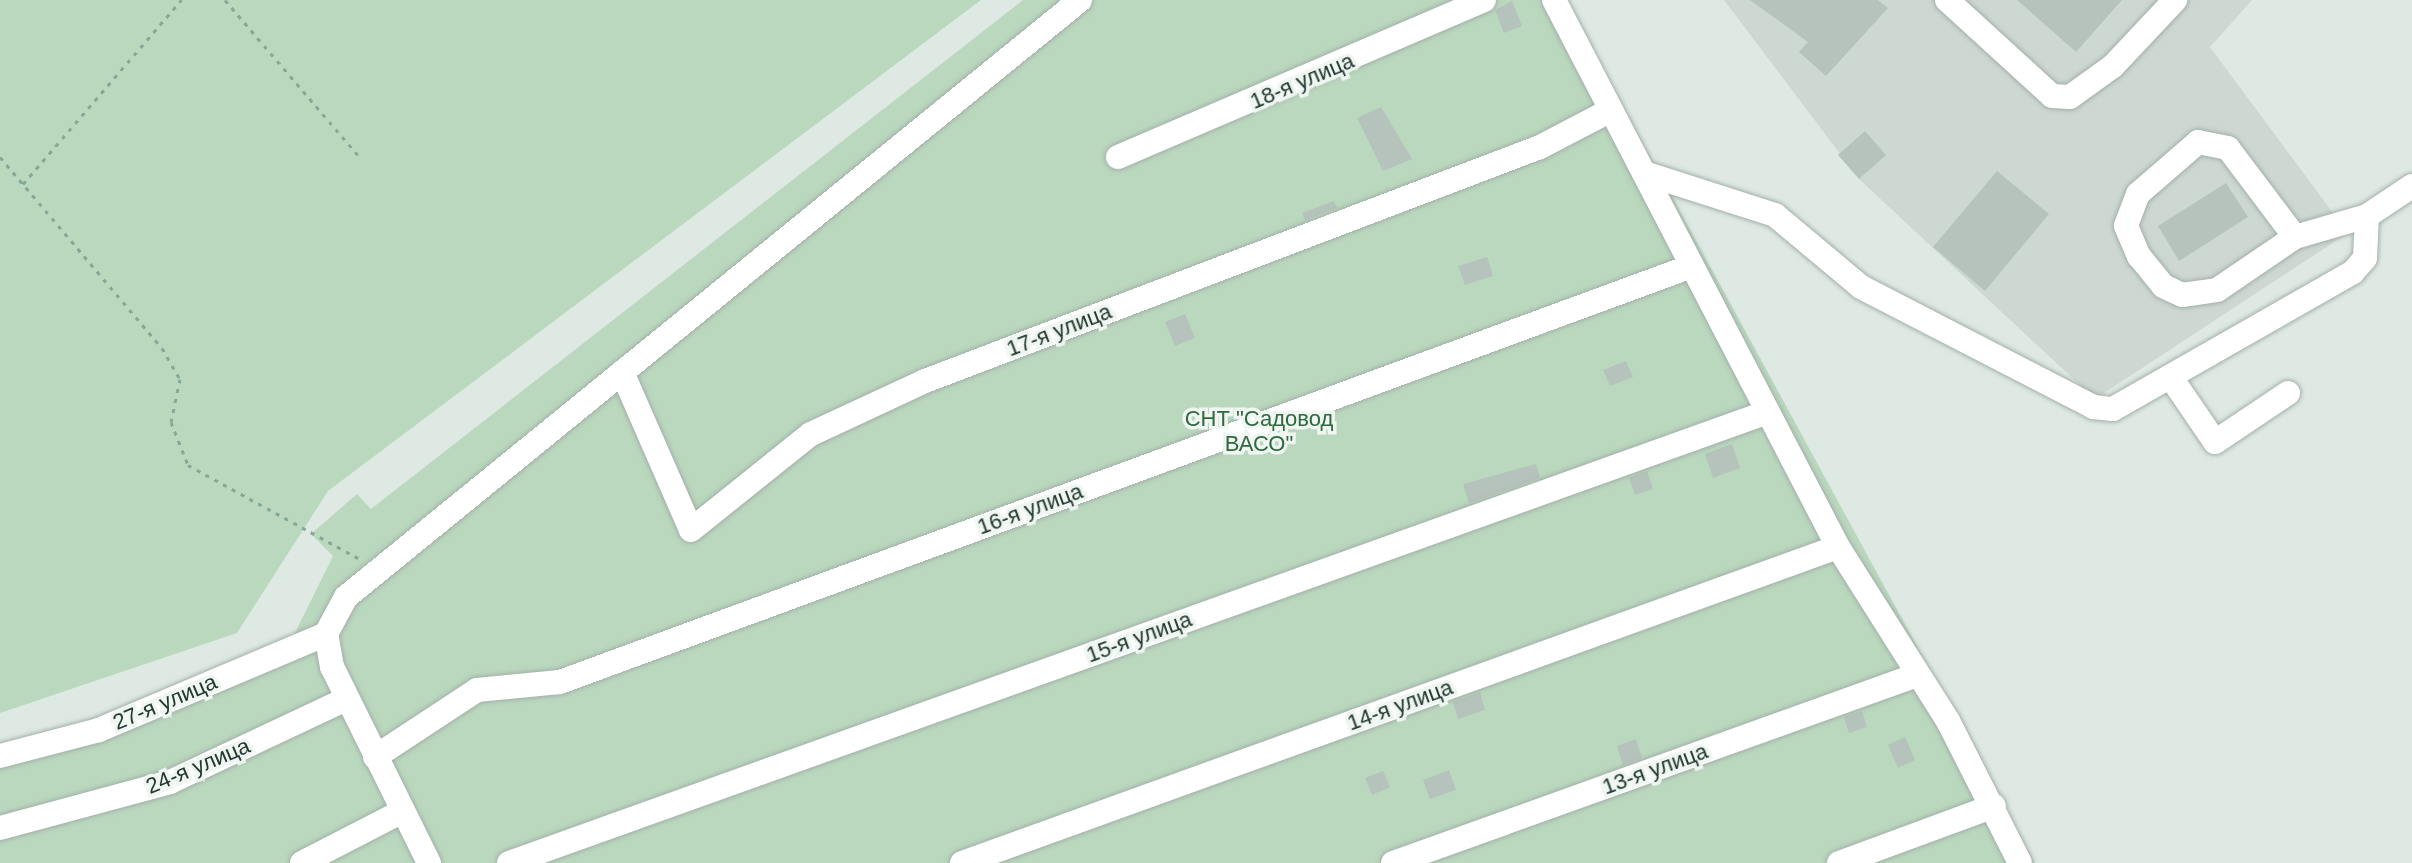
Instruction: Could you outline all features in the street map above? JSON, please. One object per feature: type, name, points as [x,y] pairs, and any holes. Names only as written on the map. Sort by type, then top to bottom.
[{"type":"street","points":[[429,863],[344,700],[326,634],[346,597],[1080,0]]},
{"type":"street","name":"18-я улица","points":[[1118,157],[1484,0]]},
{"type":"street","points":[[1554,0],[1838,547],[1994,806],[2020,863]]},
{"type":"street","points":[[1947,0],[2052,96],[2070,97],[2113,66],[2175,0]]},
{"type":"street","name":"17-я улица","points":[[622,372],[691,530],[811,434],[925,381],[1540,147],[1611,110]]},
{"type":"street","points":[[2295,237],[2228,148],[2198,142],[2138,194],[2126,226],[2139,256],[2163,286],[2182,295],[2217,290],[2295,237],[2367,216],[2412,186]]},
{"type":"street","points":[[1644,173],[1775,215],[1861,287],[2093,407],[2133,402],[2353,272],[2365,258],[2367,216]]},
{"type":"street","name":"16-я улица","points":[[375,757],[477,690],[560,682],[1692,266]]},
{"type":"street","points":[[2172,379],[2215,442],[2288,393]]},
{"type":"street","name":"15-я улица","points":[[509,863],[1768,412]]},
{"type":"street","name":"14-я улица","points":[[962,863],[1838,547]]},
{"type":"street","name":"27-я улица","points":[[0,756],[99,730],[326,634]]},
{"type":"street","name":"13-я улица","points":[[1393,863],[1917,675]]},
{"type":"street","name":"24-я улица","points":[[0,828],[170,782],[344,700]]},
{"type":"street","points":[[1839,863],[1994,806]]},
{"type":"street","points":[[302,863],[401,812]]},
{"type":"path","points":[[23,184],[181,0]]},
{"type":"path","points":[[225,0],[358,155]]},
{"type":"path","points":[[0,157],[162,348],[180,379],[171,422],[188,465],[351,556],[385,564]]},
{"type":"shaded area","points":[[1724,0],[2252,0],[2210,47],[2348,233],[2095,399],[1859,179]]},
{"type":"green space","points":[[0,0],[981,0],[328,491],[237,633],[0,713]]},
{"type":"green space","name":"СНТ \"Садовод ВАСО\"","points":[[1023,0],[1565,0],[2035,863],[0,863],[0,767],[281,661],[333,556],[311,534],[357,494],[371,509]]},
{"type":"building","points":[[1750,0],[1878,0],[1888,8],[1826,76],[1799,52],[1808,42]]},
{"type":"building","points":[[2017,0],[2122,0],[2076,52]]},
{"type":"building","points":[[1512,1],[1522,26],[1504,33],[1495,10]]},
{"type":"building","points":[[1381,107],[1412,159],[1383,171],[1357,118]]},
{"type":"building","points":[[1865,131],[1886,155],[1859,179],[1838,155]]},
{"type":"building","points":[[1997,171],[2049,214],[1985,291],[1933,247]]},
{"type":"building","points":[[2226,183],[2248,217],[2179,261],[2158,226]]},
{"type":"building","points":[[1334,201],[1337,208],[1305,220],[1302,213]]},
{"type":"building","points":[[1487,257],[1493,276],[1465,285],[1458,266]]},
{"type":"building","points":[[1185,314],[1195,338],[1175,346],[1165,322]]},
{"type":"building","points":[[1626,361],[1633,377],[1610,386],[1603,370]]},
{"type":"building","points":[[1732,444],[1740,468],[1713,478],[1705,454]]},
{"type":"building","points":[[1536,464],[1540,478],[1469,503],[1463,484]]},
{"type":"building","points":[[1647,471],[1653,489],[1635,495],[1629,478]]},
{"type":"building","points":[[1480,692],[1485,710],[1458,719],[1453,702]]},
{"type":"building","points":[[1862,711],[1867,727],[1849,733],[1844,717]]},
{"type":"building","points":[[1905,737],[1915,760],[1898,768],[1888,745]]},
{"type":"building","points":[[1636,739],[1642,758],[1623,765],[1617,746]]},
{"type":"building","points":[[1449,770],[1456,790],[1430,799],[1423,780]]},
{"type":"building","points":[[1383,771],[1390,787],[1372,795],[1365,778]]}]
